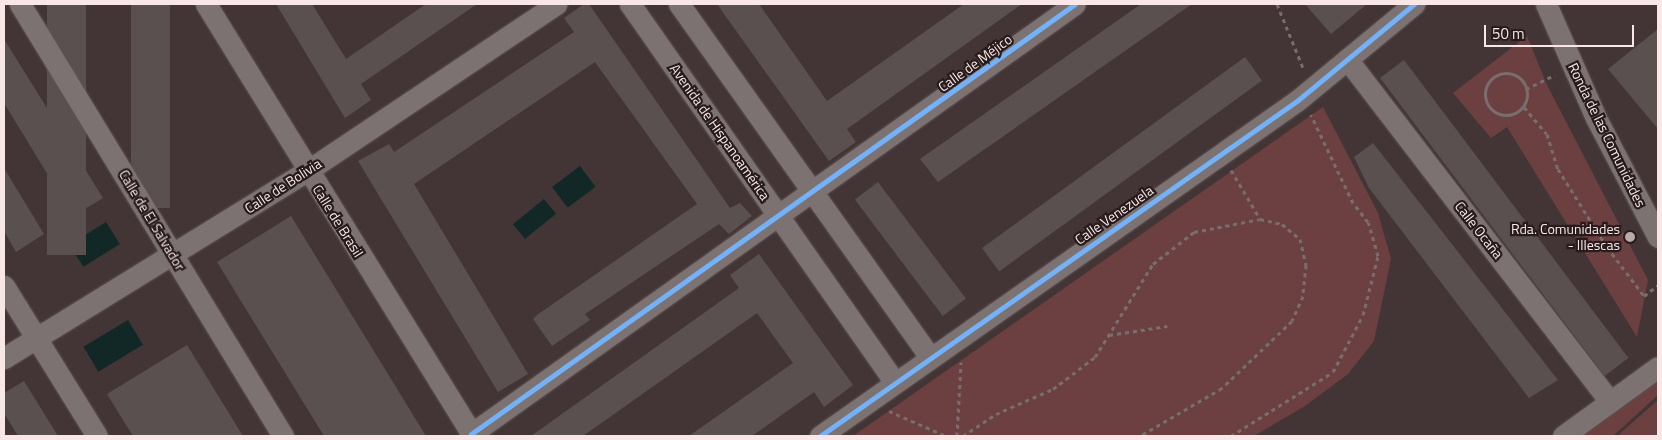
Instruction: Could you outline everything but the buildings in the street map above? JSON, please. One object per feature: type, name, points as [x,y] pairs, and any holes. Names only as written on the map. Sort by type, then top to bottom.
[{"type":"street","name":"Calle de El Salvador","points":[[20,4],[283,436]]},
{"type":"street","name":"Calle de Brasil","points":[[206,4],[307,171],[472,435]]},
{"type":"street","name":"Calle de Bolivia","points":[[4,358],[174,256],[307,171],[556,4]]},
{"type":"street","name":"Avenida de Hispanoamérica","points":[[630,4],[895,382]]},
{"type":"street","points":[[679,4],[930,357]]},
{"type":"street","name":"Calle de Méjico","points":[[472,435],[813,194],[1075,4]]},
{"type":"street","name":"Calle Venezuela","points":[[820,436],[1311,88],[1414,4]]},
{"type":"street","name":"Ronda de las Comunidades","points":[[1546,4],[1574,67],[1658,237]]},
{"type":"street","name":"Calle Ocaña","points":[[1347,59],[1610,402]]},
{"type":"street","points":[[4,286],[97,436]]},
{"type":"street","points":[[1563,436],[1658,367]]},
{"type":"path","points":[[1276,4],[1311,88]]},
{"type":"path","points":[[1526,89],[1574,67]]},
{"type":"path","points":[[1524,107],[1500,114],[1490,108],[1485,95],[1487,81],[1500,74],[1522,80],[1526,89],[1524,107],[1547,134],[1558,169],[1618,261],[1644,296],[1658,285]]},
{"type":"path","points":[[1231,436],[1333,372],[1363,315],[1378,256],[1368,222],[1353,203],[1311,116]]},
{"type":"path","points":[[1234,176],[1260,219]]},
{"type":"path","points":[[962,436],[996,414],[1053,389],[1095,357],[1153,264],[1173,246],[1194,232],[1260,219],[1282,224],[1300,239],[1305,273],[1303,296],[1292,321],[1222,388],[1140,436]]},
{"type":"path","points":[[1108,335],[1166,326]]},
{"type":"path","points":[[957,436],[961,362]]},
{"type":"path","points":[[889,411],[946,436]]},
{"type":"shaded area","points":[[1527,36],[1547,85],[1648,280],[1637,337],[1507,127],[1491,138],[1453,93]]},
{"type":"shaded area","points":[[1323,107],[1378,213],[1391,259],[1374,341],[1348,374],[1305,406],[1254,436],[853,436]]},
{"type":"shaded area","points":[[1658,381],[1658,395],[1613,436],[1583,436]]},
{"type":"shaded area","points":[[1658,400],[1658,436],[1618,436],[1625,429]]},
{"type":"water","points":[[580,166],[596,187],[568,208],[552,187]]},
{"type":"water","points":[[544,199],[556,214],[525,239],[513,224]]},
{"type":"water","points":[[106,222],[120,244],[83,267],[70,245]]},
{"type":"water","points":[[128,320],[143,345],[98,372],[83,347]]},
{"type":"cycle path","points":[[471,434],[1075,4]]},
{"type":"cycle path","points":[[820,436],[1298,100],[1414,4]]},
{"type":"place","name":"Rda. Comunidades - Illescas","points":[[1630,237]]}]
